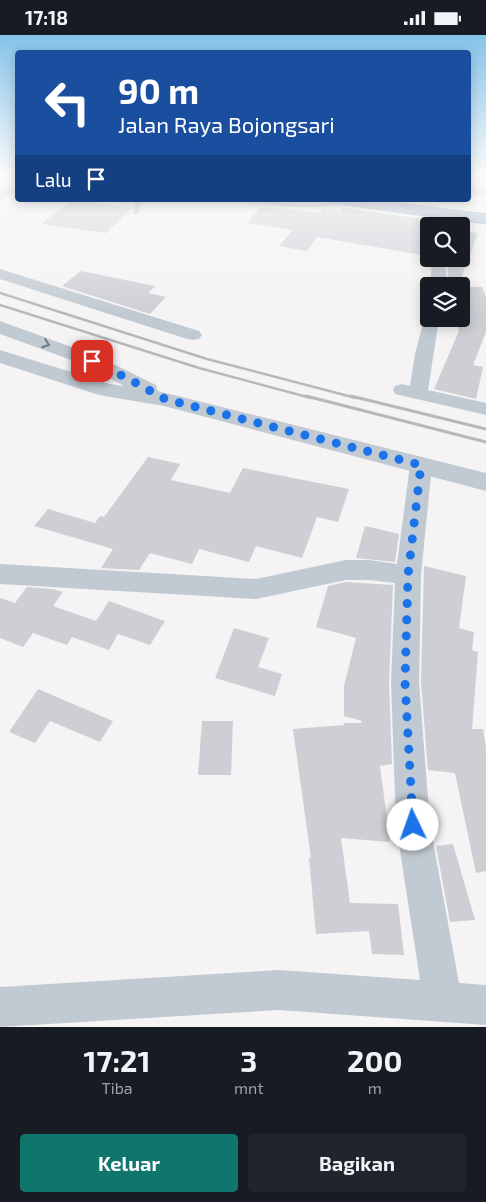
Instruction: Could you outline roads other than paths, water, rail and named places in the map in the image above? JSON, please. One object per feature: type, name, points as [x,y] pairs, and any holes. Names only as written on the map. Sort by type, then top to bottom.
[{"type":"street","points":[[0,274],[193,335]]},
{"type":"street","points":[[0,327],[92,361],[165,399]]},
{"type":"street","points":[[429,327],[420,384],[409,391],[486,409]]},
{"type":"street","points":[[0,356],[107,390],[165,399],[486,482]]},
{"type":"street","points":[[421,465],[408,575],[405,682],[413,825],[443,1002]]},
{"type":"street","points":[[0,574],[256,589],[289,584],[319,575],[350,569],[408,575]]},
{"type":"street","points":[[0,1007],[279,990],[486,1005]]},
{"type":"railway","points":[[0,293],[207,359],[356,398]]},
{"type":"railway","points":[[0,305],[199,368],[311,398]]},
{"type":"railway","points":[[306,396],[486,442]]},
{"type":"railway","points":[[351,396],[486,429]]}]
